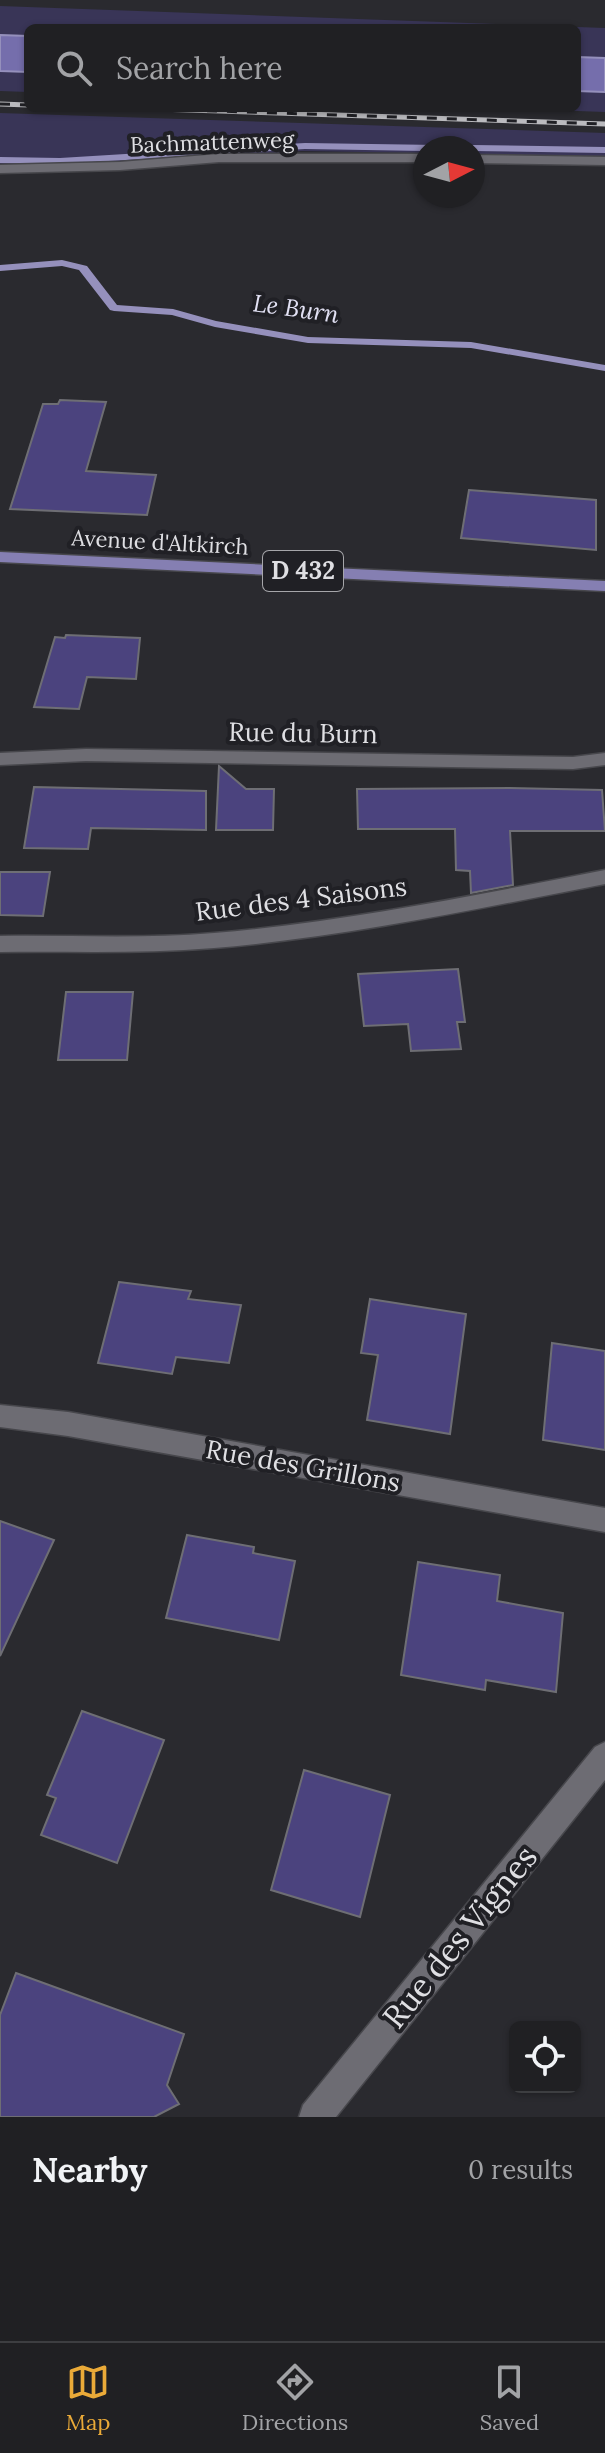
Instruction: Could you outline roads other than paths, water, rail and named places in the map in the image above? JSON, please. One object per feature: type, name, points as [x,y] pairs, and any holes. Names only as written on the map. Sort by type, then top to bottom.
[{"type":"main road","name":"Avenue d'Altkirch","points":[[0,557],[605,586]]},
{"type":"street","name":"Bachmattenweg","points":[[0,169],[120,166],[219,158],[413,158]]},
{"type":"street","points":[[485,159],[605,161]]},
{"type":"street","name":"Rue du Burn","points":[[0,759],[86,755],[573,763],[605,759]]},
{"type":"street","name":"Rue des 4 Saisons","points":[[0,944],[209,941],[263,936],[446,908],[605,877]]},
{"type":"street","name":"Rue des Grillons","points":[[0,1416],[68,1424],[605,1520]]},
{"type":"street","name":"Rue des Vignes","points":[[316,2117],[605,1757]]},
{"type":"waterway","points":[[0,160],[60,161],[305,146],[413,148]]},
{"type":"waterway","points":[[485,148],[605,150]]},
{"type":"waterway","name":"Le Burn","points":[[0,268],[62,263],[83,268],[114,308],[173,312],[215,324],[308,340],[471,345],[605,368]]},
{"type":"railway","points":[[0,104],[24,105]]},
{"type":"railway","points":[[246,112],[605,124]]}]
